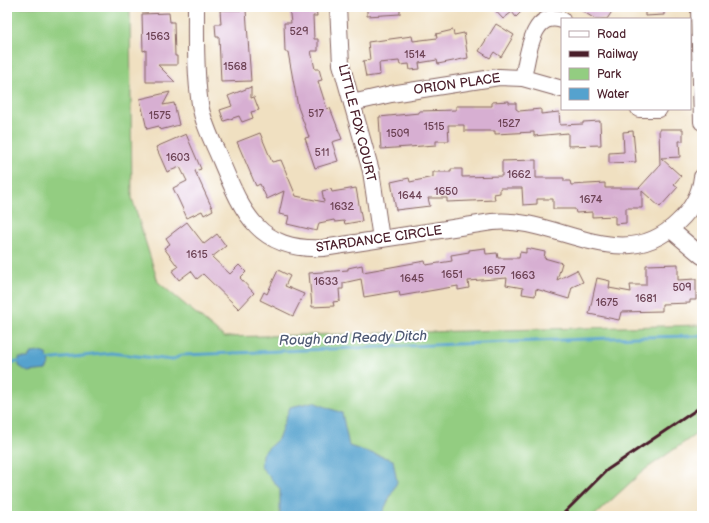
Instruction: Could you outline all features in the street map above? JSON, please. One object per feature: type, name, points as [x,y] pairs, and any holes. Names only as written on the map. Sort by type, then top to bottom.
[{"type":"street","name":"STARDANCE CIRCLE","points":[[196,7],[198,87],[204,120],[238,201],[248,218],[270,237],[296,247],[323,248],[492,222],[511,221],[602,244],[622,246],[644,243],[670,229],[698,205],[702,177]]},
{"type":"street","name":"LITTLE FOX COURT","points":[[338,7],[340,55],[371,171],[381,239]]},
{"type":"street","points":[[699,7],[702,122]]},
{"type":"street","points":[[523,78],[537,26],[546,19],[556,18],[561,20]]},
{"type":"street","name":"ORION PLACE","points":[[352,104],[391,94],[507,77],[523,78],[561,87]]},
{"type":"street","points":[[691,108],[702,108]]},
{"type":"street","points":[[670,229],[702,256]]},
{"type":"green space","points":[[7,7],[130,7],[132,198],[158,282],[224,337],[702,325],[702,430],[643,471],[594,516],[7,516]]},
{"type":"water","points":[[40,352],[46,354],[50,363],[46,370],[28,372],[19,366],[19,358],[28,358],[31,353]]},
{"type":"water","points":[[313,402],[342,413],[349,446],[393,460],[397,482],[381,516],[280,516],[280,489],[261,467],[262,454],[278,439],[290,407]]},
{"type":"building","points":[[289,7],[316,7],[317,16],[313,16],[314,39],[318,39],[318,51],[311,51],[315,69],[319,69],[322,80],[318,81],[327,109],[330,108],[342,139],[332,142],[338,161],[315,168],[305,138],[309,137],[298,107],[288,52],[285,52],[284,23],[291,23]]},
{"type":"building","points":[[367,7],[400,7],[400,14],[367,16]]},
{"type":"building","points":[[492,7],[526,7],[516,17],[512,12],[503,19]]},
{"type":"building","points":[[576,7],[615,7],[608,18],[593,18]]},
{"type":"building","points":[[645,7],[664,7],[664,15],[645,16]]},
{"type":"building","points":[[220,10],[246,10],[251,81],[221,82],[219,37],[216,37],[215,24],[221,24]]},
{"type":"building","points":[[169,13],[170,22],[174,22],[175,56],[177,56],[177,65],[158,65],[175,82],[146,82],[146,50],[143,51],[142,14]]},
{"type":"building","points":[[496,24],[514,35],[501,57],[494,52],[490,58],[479,51]]},
{"type":"building","points":[[453,30],[454,35],[464,33],[468,58],[438,64],[437,60],[419,63],[420,69],[410,70],[409,64],[400,65],[399,61],[379,63],[380,75],[366,77],[363,61],[370,60],[368,42],[412,36],[413,41],[437,38],[436,34]]},
{"type":"building","points":[[251,87],[251,98],[254,97],[259,110],[251,112],[253,118],[242,122],[239,116],[224,121],[220,110],[232,106],[228,96]]},
{"type":"building","points":[[170,92],[163,105],[174,103],[179,125],[160,130],[159,126],[147,129],[140,99]]},
{"type":"building","points":[[509,101],[509,103],[516,103],[516,109],[519,111],[541,109],[541,114],[559,112],[560,125],[583,124],[583,122],[600,121],[601,145],[568,146],[568,133],[534,136],[534,132],[495,134],[495,131],[464,131],[464,125],[448,125],[449,141],[436,141],[436,145],[381,149],[379,117],[419,113],[419,111],[456,110],[456,106],[492,106],[492,102]]},
{"type":"building","points":[[659,129],[683,129],[683,141],[679,141],[680,157],[661,158],[681,176],[674,184],[678,187],[660,207],[642,191],[642,208],[626,208],[626,223],[615,224],[615,216],[592,217],[592,212],[576,213],[575,209],[553,209],[553,199],[537,199],[537,204],[523,205],[522,188],[500,188],[500,193],[494,194],[495,200],[447,202],[447,198],[428,198],[430,206],[396,210],[391,182],[409,178],[410,182],[433,177],[433,172],[451,172],[451,169],[462,169],[462,177],[502,176],[502,161],[536,160],[536,178],[564,178],[564,181],[570,181],[571,185],[605,183],[605,188],[639,188],[660,165]]},
{"type":"building","points":[[633,131],[636,162],[609,163],[609,153],[624,152],[623,132]]},
{"type":"building","points":[[260,133],[272,162],[281,160],[296,196],[324,202],[322,191],[331,189],[332,192],[356,188],[362,221],[345,224],[344,221],[335,222],[334,220],[319,223],[317,231],[287,224],[289,216],[279,214],[284,191],[267,199],[260,184],[256,186],[237,142]]},
{"type":"building","points":[[186,134],[201,169],[195,171],[213,210],[204,215],[202,211],[187,218],[173,188],[187,181],[180,167],[167,172],[156,147]]},
{"type":"building","points":[[187,222],[204,244],[217,234],[226,246],[212,257],[230,274],[239,265],[246,272],[240,278],[254,293],[239,309],[203,274],[197,279],[191,271],[179,280],[172,271],[178,267],[164,248],[170,244],[166,238]]},
{"type":"building","points":[[485,248],[486,254],[497,253],[498,258],[519,258],[520,252],[526,253],[526,248],[545,252],[544,258],[562,263],[557,280],[577,270],[583,282],[572,287],[569,299],[536,289],[535,296],[522,294],[523,288],[506,285],[507,278],[468,281],[469,288],[458,290],[458,286],[400,296],[399,291],[364,297],[361,279],[343,283],[343,289],[339,289],[340,301],[333,302],[334,306],[312,307],[309,273],[348,270],[348,268],[362,265],[363,272],[425,261],[426,265],[452,261],[451,255],[469,252],[469,250]]},
{"type":"building","points":[[678,264],[678,280],[696,279],[696,300],[690,300],[690,303],[662,304],[662,311],[621,312],[619,320],[589,314],[597,278],[610,281],[609,288],[631,292],[630,285],[646,285],[646,265]]},
{"type":"building","points":[[278,270],[290,276],[285,286],[304,294],[293,316],[260,300],[264,292],[267,294]]},
{"type":"waterway","name":"Rough and Ready Ditch","points":[[45,360],[111,353],[172,360],[182,355],[637,337],[702,336]]},
{"type":"waterway","name":"Rough and Ready Ditch","points":[[7,362],[21,362]]},
{"type":"railway","points":[[561,516],[607,470],[702,406]]}]
